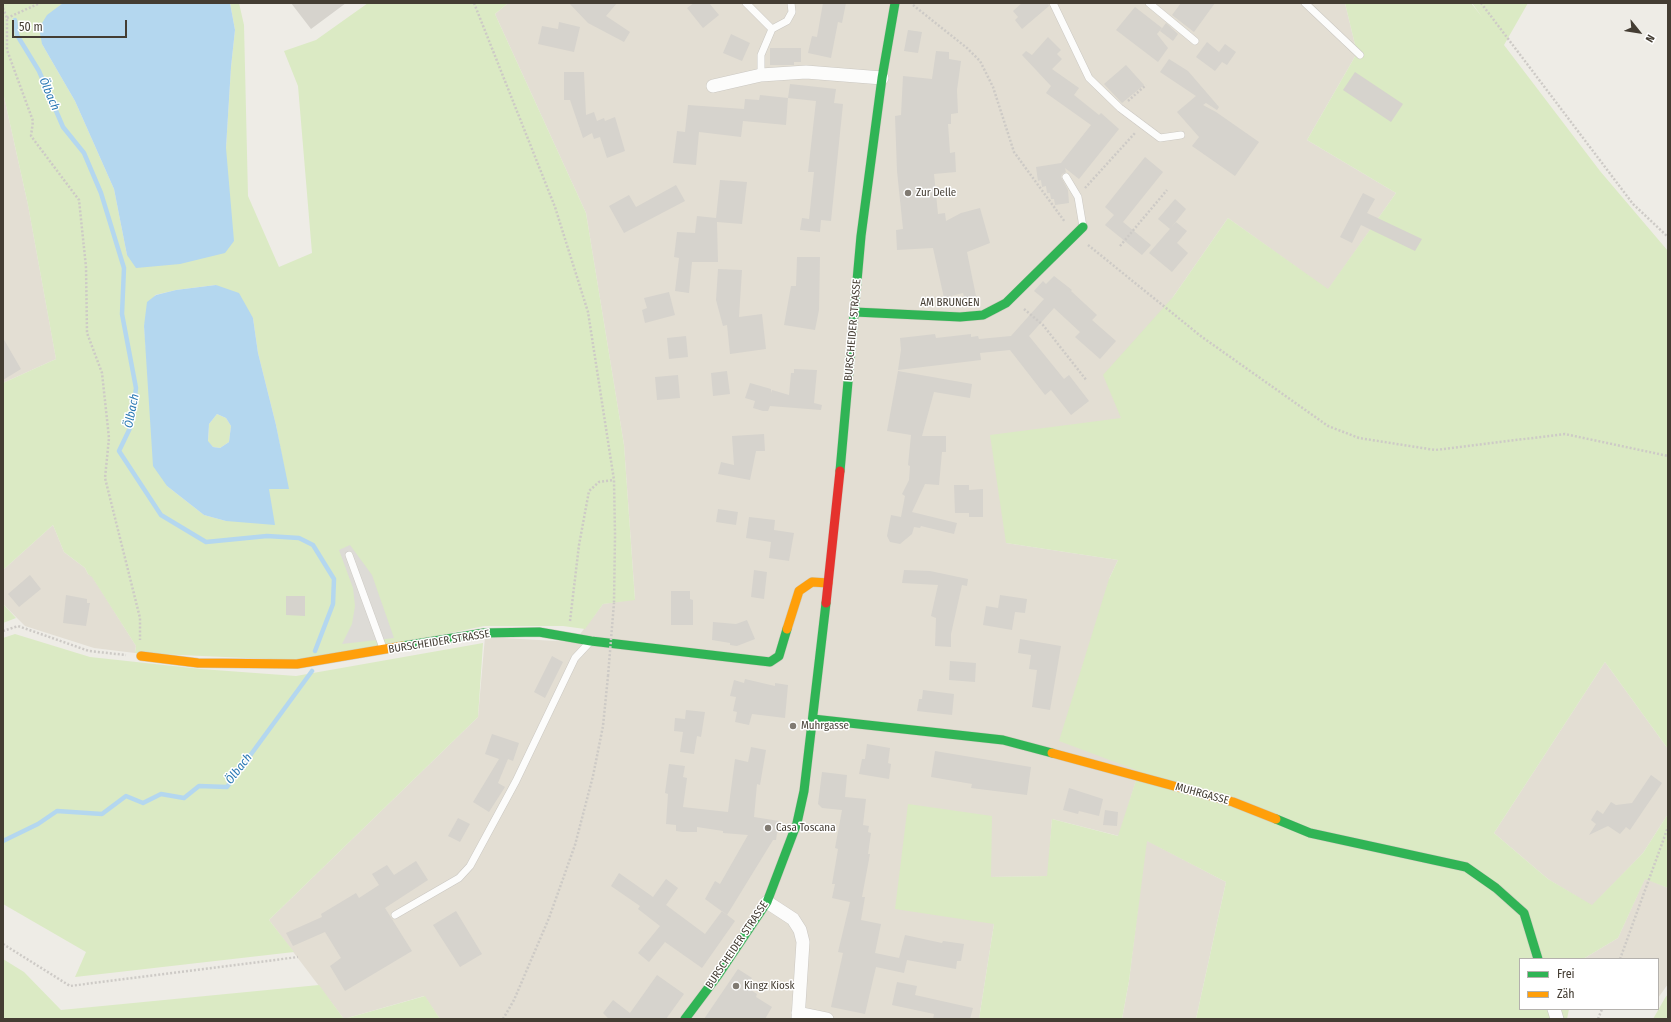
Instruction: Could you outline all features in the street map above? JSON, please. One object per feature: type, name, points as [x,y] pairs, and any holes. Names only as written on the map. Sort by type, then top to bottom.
[{"type":"street","name":"BURSCHEIDER STRASSE","points":[[685,1019],[718,975],[766,902],[797,823],[804,791],[828,583],[855,312],[861,236],[882,78],[895,3]]},
{"type":"street","points":[[713,86],[761,75],[806,72],[882,78]]},
{"type":"street","name":"AM BRUNGEN","points":[[855,312],[960,317],[984,315],[1012,298],[1083,227]]},
{"type":"street","name":"BURSCHEIDER STRASSE","points":[[141,656],[198,663],[297,664],[383,651],[484,633],[539,632],[591,641],[758,662],[770,662],[779,656],[799,591],[812,582],[828,583]]},
{"type":"street","name":"MUHRGASSE","points":[[813,719],[1003,740],[1233,802],[1310,833],[1466,867],[1496,888],[1524,913],[1538,958]]},
{"type":"street","points":[[766,902],[793,919],[800,930],[802,942],[798,1016],[827,1019]]},
{"type":"lane","points":[[746,3],[772,29]]},
{"type":"lane","points":[[761,75],[761,55],[772,29],[787,21],[792,12],[791,3]]},
{"type":"lane","points":[[1054,3],[1090,78],[1120,108],[1160,138],[1181,135]]},
{"type":"lane","points":[[1149,3],[1195,41]]},
{"type":"lane","points":[[1305,3],[1360,56]]},
{"type":"lane","points":[[1066,177],[1078,197],[1083,227]]},
{"type":"lane","points":[[349,555],[383,651]]},
{"type":"lane","points":[[395,915],[459,878],[470,866],[516,781],[575,658],[591,641]]},
{"type":"path","points":[[7,18],[40,3]]},
{"type":"path","points":[[474,3],[555,207],[588,312],[614,480],[614,603],[603,726],[593,776],[574,845],[549,918],[514,1000],[503,1019]]},
{"type":"path","points":[[1480,3],[1633,204],[1668,237]]},
{"type":"path","points":[[910,4],[967,48],[980,61],[993,87],[1014,152],[1075,235],[1202,337],[1322,422],[1359,438],[1435,450],[1565,434],[1668,456]]},
{"type":"path","points":[[3,8],[7,18],[7,50],[32,121],[31,136],[79,200],[86,267],[87,333],[102,373],[108,438],[105,478],[140,618],[141,656],[89,651],[18,626],[3,631]]},
{"type":"path","points":[[1120,108],[1146,85]]},
{"type":"path","points":[[1078,197],[1142,125]]},
{"type":"path","points":[[1120,246],[1166,190]]},
{"type":"path","points":[[1012,298],[1043,325],[1087,380]]},
{"type":"path","points":[[568,637],[579,545],[589,491],[600,482],[614,480]]},
{"type":"path","points":[[1620,958],[1668,827]]},
{"type":"path","points":[[3,944],[70,986],[298,957]]},
{"type":"shaded area","points":[[508,3],[1345,3],[1357,53],[1307,140],[1396,193],[1328,290],[1228,218],[1173,297],[1122,418],[1006,543],[1118,560],[1109,579],[1139,771],[1119,836],[1052,819],[1048,876],[991,877],[908,804],[994,924],[979,1019],[440,1019],[424,996],[344,1019],[269,920],[478,717],[485,637],[574,642],[603,604],[635,599],[624,445],[586,213],[495,14]]},
{"type":"shaded area","points":[[3,92],[28,205],[56,359],[3,383]]},
{"type":"shaded area","points":[[53,525],[64,552],[85,568],[88,574],[92,576],[136,646],[135,653],[94,648],[25,626],[3,604],[3,570]]},
{"type":"shaded area","points":[[350,545],[372,575],[394,638],[342,644],[352,624],[355,606],[353,588],[339,550]]},
{"type":"shaded area","points":[[1605,662],[1668,749],[1668,814],[1643,853],[1592,906],[1548,879],[1494,833]]},
{"type":"shaded area","points":[[1146,840],[1226,882],[1196,1019],[1122,1019],[1129,981]]},
{"type":"shaded area","points":[[1645,878],[1668,888],[1668,984],[1659,997],[1659,958],[1585,958],[1618,938]]},
{"type":"green space","points":[[3,3],[63,3],[57,8],[42,44],[75,101],[114,189],[127,255],[226,148],[235,30],[230,3],[239,3],[244,25],[248,196],[279,267],[312,253],[298,86],[284,51],[316,40],[368,3],[508,3],[495,14],[586,213],[624,445],[635,600],[603,604],[585,629],[563,626],[484,626],[315,661],[135,653],[136,646],[92,577],[88,574],[85,568],[64,552],[53,525],[3,570],[3,383],[56,359],[28,205],[3,92]],"holes":[[[216,285],[253,318],[258,353],[276,425],[288,489],[269,489],[226,521],[204,515],[167,486],[149,386],[144,326],[155,295],[176,290]]]},
{"type":"green space","points":[[1345,3],[1471,3],[1482,17],[1472,3],[1528,3],[1504,45],[1600,171],[1668,251],[1668,749],[1605,662],[1494,833],[1548,879],[1592,905],[1643,853],[1668,814],[1668,888],[1645,879],[1618,938],[1585,958],[1519,958],[1519,1010],[1569,1010],[1567,1019],[1196,1019],[1226,882],[1147,841],[1129,981],[1122,1019],[979,1019],[994,924],[895,909],[908,804],[992,816],[991,877],[1047,876],[1052,819],[1118,836],[1139,771],[1059,741],[1109,579],[1118,560],[1006,543],[990,435],[1121,418],[1103,375],[1173,297],[1228,218],[1328,289],[1396,193],[1307,140],[1357,53]]},
{"type":"green space","points":[[217,414],[226,418],[231,426],[229,442],[220,448],[213,447],[208,442],[209,424]]},
{"type":"green space","points":[[3,604],[16,618],[3,623]]},
{"type":"green space","points":[[15,634],[90,657],[201,669],[296,676],[483,643],[478,717],[269,920],[294,952],[75,977],[86,952],[3,904],[3,638]]},
{"type":"green space","points":[[3,959],[24,972],[61,1010],[319,985],[344,1019],[3,1019]]},
{"type":"green space","points":[[1668,994],[1668,1019],[1653,1019],[1659,1010]]},
{"type":"green space","points":[[425,996],[440,1019],[344,1019]]},
{"type":"water","points":[[63,3],[230,3],[235,30],[226,148],[234,241],[225,253],[180,264],[136,268],[127,255],[114,189],[75,101],[42,44],[39,28],[47,15]]},
{"type":"water","points":[[216,285],[239,293],[253,318],[258,353],[276,425],[289,489],[269,489],[275,525],[226,521],[204,515],[167,486],[153,466],[144,326],[147,302],[156,295],[176,290]],"holes":[[[217,414],[226,418],[231,426],[229,442],[220,448],[213,447],[208,441],[209,424]]]},
{"type":"building","points":[[291,3],[346,3],[311,29]]},
{"type":"building","points":[[569,3],[617,3],[606,16],[630,32],[624,42],[588,23]]},
{"type":"building","points":[[694,3],[709,3],[719,15],[703,28],[687,8]]},
{"type":"building","points":[[823,3],[846,3],[842,23],[838,22],[831,58],[808,53],[812,36],[817,37]]},
{"type":"building","points":[[1022,3],[1048,3],[1049,6],[1022,29],[1015,20],[1018,17],[1013,11]]},
{"type":"building","points":[[1181,3],[1215,3],[1194,32],[1172,15]]},
{"type":"building","points":[[1135,7],[1162,28],[1157,34],[1168,48],[1158,62],[1116,30]]},
{"type":"building","points":[[559,22],[580,27],[574,52],[538,44],[542,26],[558,29]]},
{"type":"building","points":[[1166,23],[1178,34],[1173,41],[1160,31]]},
{"type":"building","points":[[908,30],[922,32],[918,53],[904,51]]},
{"type":"building","points":[[731,34],[750,43],[742,61],[723,53]]},
{"type":"building","points":[[1048,37],[1061,50],[1057,54],[1062,59],[1052,69],[1079,88],[1074,95],[1099,115],[1101,113],[1119,129],[1079,179],[1065,168],[1066,172],[1062,174],[1061,177],[1068,190],[1069,203],[1055,205],[1054,199],[1051,199],[1050,193],[1047,193],[1046,186],[1042,187],[1041,180],[1038,181],[1036,167],[1061,163],[1091,125],[1046,93],[1051,86],[1022,55],[1026,51],[1032,55]]},
{"type":"building","points":[[1207,42],[1219,52],[1225,44],[1236,52],[1227,65],[1222,62],[1215,71],[1196,57]]},
{"type":"building","points":[[770,48],[801,48],[801,62],[794,62],[794,65],[770,65]]},
{"type":"building","points":[[936,51],[949,52],[949,59],[961,61],[957,90],[958,113],[951,114],[951,124],[948,124],[950,153],[955,152],[956,172],[934,174],[938,214],[945,213],[946,221],[961,213],[980,208],[990,243],[967,252],[976,296],[965,300],[963,293],[944,298],[933,248],[897,250],[896,230],[903,229],[897,171],[895,116],[901,115],[903,76],[932,79]]},
{"type":"building","points":[[1169,59],[1188,71],[1219,107],[1217,110],[1206,103],[1203,105],[1216,112],[1259,142],[1235,176],[1192,146],[1199,137],[1177,112],[1196,96],[1160,72]]},
{"type":"building","points":[[1126,65],[1144,85],[1122,103],[1104,84]]},
{"type":"building","points":[[564,72],[584,72],[586,115],[594,112],[597,121],[604,118],[605,121],[615,117],[625,151],[607,158],[600,137],[594,139],[592,133],[583,138],[570,100],[564,100]]},
{"type":"building","points":[[1355,72],[1403,104],[1391,122],[1343,90]]},
{"type":"building","points":[[790,84],[836,89],[834,103],[843,104],[831,221],[821,220],[820,232],[800,230],[802,218],[809,219],[814,172],[808,172],[816,101],[788,98]]},
{"type":"building","points":[[760,95],[788,98],[786,125],[743,121],[741,137],[699,132],[696,165],[673,163],[677,131],[685,132],[688,105],[744,109],[745,99],[759,100]]},
{"type":"building","points":[[1145,157],[1163,172],[1123,222],[1151,245],[1142,255],[1105,225],[1114,215],[1105,207]]},
{"type":"building","points":[[720,180],[747,182],[742,224],[717,222],[718,262],[692,262],[689,293],[675,291],[679,258],[674,257],[677,232],[695,233],[697,216],[716,218]]},
{"type":"building","points":[[676,185],[685,201],[624,233],[609,206],[629,195],[636,207]]},
{"type":"building","points":[[1363,193],[1375,199],[1367,213],[1422,239],[1415,251],[1361,225],[1352,243],[1340,237]]},
{"type":"building","points":[[1175,199],[1186,209],[1170,229],[1158,219]]},
{"type":"building","points":[[1176,222],[1187,231],[1177,243],[1188,253],[1172,272],[1149,253]]},
{"type":"building","points":[[797,257],[820,257],[819,310],[815,330],[784,325],[791,286],[796,286]]},
{"type":"building","points":[[718,269],[742,270],[739,317],[762,314],[766,349],[730,354],[727,325],[723,326],[716,300]]},
{"type":"building","points":[[1054,276],[1072,290],[1071,291],[1097,315],[1092,320],[1116,341],[1100,359],[1075,337],[1080,332],[1054,308],[1029,336],[1064,379],[1069,375],[1089,401],[1071,415],[1051,390],[1045,395],[1010,350],[980,353],[981,360],[898,370],[901,350],[900,338],[935,334],[936,338],[971,334],[971,337],[978,336],[979,339],[1011,336],[1044,299],[1034,291],[1043,281],[1046,284]]},
{"type":"building","points":[[669,292],[675,315],[645,323],[642,310],[647,308],[644,298]]},
{"type":"building","points":[[686,336],[688,357],[669,359],[667,338]]},
{"type":"building","points":[[3,338],[21,369],[3,380]]},
{"type":"building","points":[[794,369],[817,370],[814,403],[822,405],[821,410],[770,406],[768,411],[763,411],[753,408],[755,401],[745,398],[750,383],[771,389],[771,393],[772,390],[789,395],[791,373],[794,373]]},
{"type":"building","points":[[727,371],[730,394],[713,396],[711,373]]},
{"type":"building","points":[[898,371],[972,384],[970,398],[934,392],[922,436],[946,436],[946,452],[942,452],[939,485],[925,484],[912,512],[957,523],[954,534],[921,526],[920,528],[914,527],[912,534],[900,544],[890,542],[887,536],[891,515],[901,517],[905,496],[902,494],[909,480],[910,466],[908,465],[911,435],[887,431]]},
{"type":"building","points":[[678,375],[680,398],[657,400],[655,377]]},
{"type":"building","points":[[764,434],[765,451],[756,451],[750,480],[718,474],[721,462],[734,465],[732,436]]},
{"type":"building","points":[[954,485],[969,485],[969,490],[983,489],[983,517],[969,517],[969,513],[955,513]]},
{"type":"building","points":[[718,509],[738,512],[736,525],[716,522]]},
{"type":"building","points":[[749,517],[775,520],[774,530],[794,533],[789,561],[769,558],[771,542],[746,538]]},
{"type":"building","points":[[754,570],[767,572],[764,599],[751,597]]},
{"type":"building","points":[[904,570],[930,571],[968,579],[967,586],[962,585],[951,634],[951,647],[935,646],[936,618],[931,616],[938,585],[902,583]]},
{"type":"building","points":[[30,575],[41,589],[19,607],[8,594]]},
{"type":"building","points":[[671,591],[690,591],[690,599],[693,600],[693,625],[671,625]]},
{"type":"building","points":[[66,595],[87,599],[87,603],[90,603],[86,626],[63,623]]},
{"type":"building","points":[[1000,595],[1027,599],[1025,613],[1015,612],[1012,630],[983,625],[986,606],[998,608]]},
{"type":"building","points":[[286,596],[305,596],[305,616],[286,615]]},
{"type":"building","points":[[747,620],[755,639],[737,646],[730,645],[730,643],[712,640],[713,622],[736,624]]},
{"type":"building","points":[[1020,639],[1061,646],[1050,710],[1032,707],[1037,670],[1029,669],[1031,655],[1018,653]]},
{"type":"building","points":[[552,656],[563,662],[545,698],[534,692]]},
{"type":"building","points":[[950,661],[976,663],[975,682],[949,680]]},
{"type":"building","points":[[745,679],[775,686],[775,683],[788,685],[785,718],[752,714],[749,725],[735,722],[737,712],[733,711],[736,697],[730,696],[734,680],[744,683]]},
{"type":"building","points":[[923,690],[954,694],[952,715],[917,711],[919,699],[922,699]]},
{"type":"building","points":[[686,710],[705,712],[701,737],[697,736],[694,754],[680,752],[683,732],[674,731],[675,718],[685,719]]},
{"type":"building","points":[[492,734],[519,743],[513,761],[508,759],[498,783],[505,787],[489,812],[473,802],[499,759],[485,754]]},
{"type":"building","points":[[867,744],[890,748],[888,763],[891,764],[889,779],[859,774],[862,759],[865,759]]},
{"type":"building","points":[[751,747],[766,750],[760,785],[757,784],[754,817],[779,821],[776,840],[773,840],[727,915],[705,899],[715,881],[720,884],[748,835],[723,833],[723,831],[697,827],[697,832],[683,832],[676,831],[676,825],[666,824],[668,794],[665,793],[669,764],[685,766],[683,777],[687,778],[683,807],[728,812],[735,759],[748,762]]},
{"type":"building","points":[[935,751],[1031,767],[1027,795],[971,788],[972,784],[931,777]]},
{"type":"building","points":[[822,772],[847,775],[845,797],[866,799],[863,825],[869,826],[868,832],[871,833],[868,854],[870,854],[862,897],[865,897],[861,920],[881,924],[875,953],[899,958],[905,935],[942,943],[943,941],[964,944],[961,961],[957,961],[956,969],[907,960],[904,973],[876,967],[865,1014],[831,1007],[843,953],[838,952],[850,902],[832,898],[835,884],[832,884],[838,849],[835,848],[842,810],[822,808],[818,804]]},
{"type":"building","points":[[1651,775],[1662,783],[1630,830],[1626,827],[1620,834],[1608,826],[1589,835],[1596,824],[1591,820],[1597,810],[1603,814],[1611,802],[1616,805],[1632,803]]},
{"type":"building","points":[[1069,788],[1103,799],[1099,816],[1079,811],[1078,814],[1063,810]]},
{"type":"building","points":[[1105,810],[1118,812],[1117,826],[1103,825]]},
{"type":"building","points":[[458,818],[470,824],[460,842],[448,836]]},
{"type":"building","points":[[416,861],[428,880],[385,908],[412,951],[345,991],[330,966],[341,958],[325,932],[293,946],[286,933],[322,917],[321,914],[356,893],[359,898],[379,885],[372,874],[387,865],[394,875]]},
{"type":"building","points":[[619,873],[653,897],[666,879],[678,888],[666,905],[705,934],[722,911],[735,921],[702,968],[665,942],[649,962],[638,953],[660,926],[638,909],[640,906],[611,886]]},
{"type":"building","points":[[456,911],[482,954],[460,967],[433,925]]},
{"type":"building","points":[[738,969],[752,978],[746,987],[757,994],[756,997],[772,1007],[765,1019],[704,1019]]},
{"type":"building","points":[[657,975],[684,994],[666,1019],[609,1019],[603,1013],[613,1000],[630,1013]]},
{"type":"building","points":[[897,982],[917,986],[915,995],[973,1008],[970,1019],[933,1019],[934,1014],[892,1005]]},
{"type":"waterway","name":"Ölbach","points":[[15,20],[17,35],[39,71],[63,127],[84,153],[101,193],[124,268],[122,314],[136,388],[131,426],[119,451],[161,515],[206,542],[267,536],[299,538],[313,545],[334,579],[333,604],[315,651]]},
{"type":"waterway","name":"Ölbach","points":[[3,841],[38,824],[57,811],[102,814],[126,796],[143,803],[161,794],[184,798],[199,786],[227,787],[312,671]]},
{"type":"traffic: fast","points":[[840,471],[861,236],[882,78],[895,3]]},
{"type":"traffic: fast","points":[[855,312],[960,317],[983,315],[1006,303],[1083,227]]},
{"type":"traffic: fast","points":[[685,1019],[718,975],[767,902],[797,823],[804,791],[826,603]]},
{"type":"traffic: fast","points":[[403,646],[484,633],[539,632],[591,641],[770,662],[779,656],[787,629]]},
{"type":"traffic: fast","points":[[813,719],[1003,740],[1052,753]]},
{"type":"traffic: fast","points":[[1276,819],[1310,833],[1466,867],[1496,888],[1524,913],[1538,958]]},
{"type":"traffic: slow","points":[[787,629],[799,591],[812,582],[828,583]]},
{"type":"traffic: slow","points":[[141,656],[198,663],[297,664],[403,646]]},
{"type":"traffic: slow","points":[[1052,753],[1233,802],[1276,819]]},
{"type":"traffic: jam","points":[[826,603],[840,471]]},
{"type":"place","name":"Zur Delle","points":[[908,193]]},
{"type":"place","name":"Muhrgasse","points":[[793,726]]},
{"type":"place","name":"Casa Toscana","points":[[768,828]]},
{"type":"place","name":"Kingz Kiosk","points":[[736,986]]}]
